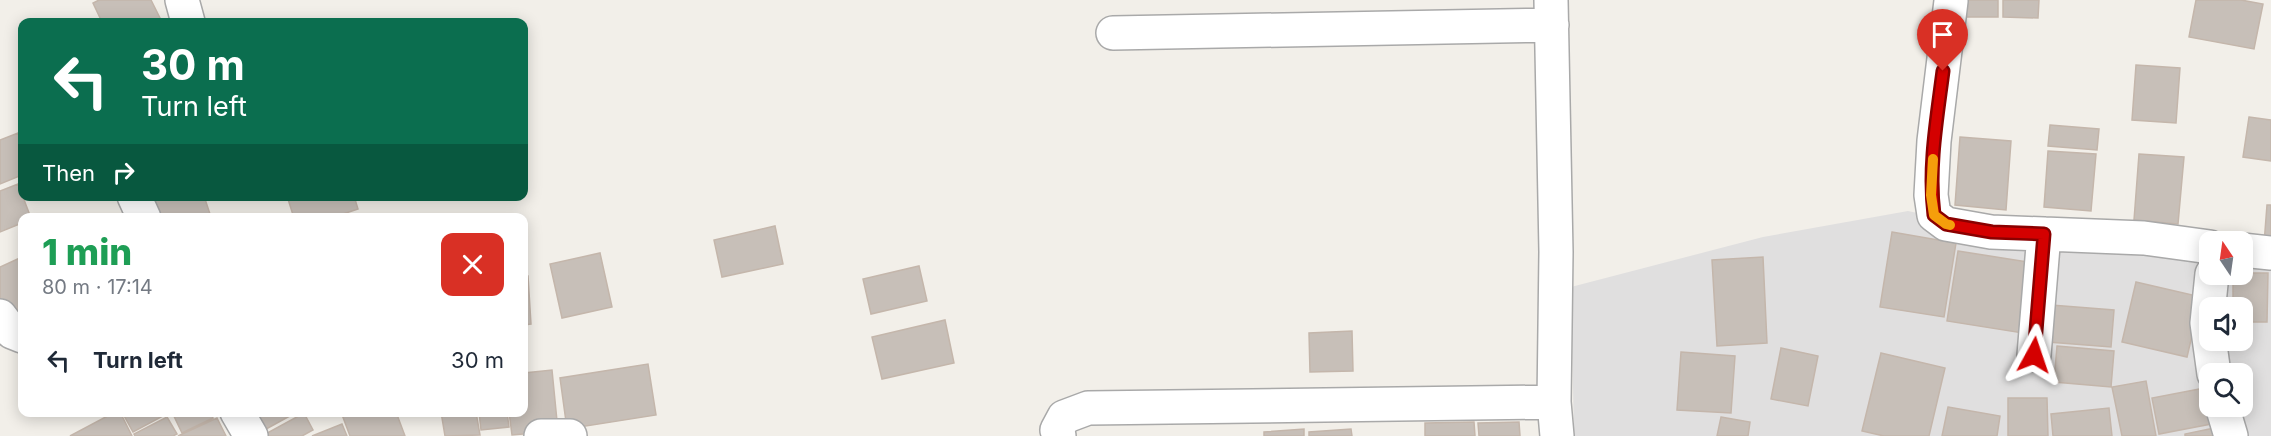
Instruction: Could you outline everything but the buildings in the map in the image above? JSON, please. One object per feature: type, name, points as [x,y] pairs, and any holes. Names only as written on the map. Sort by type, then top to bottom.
[{"type":"street","points":[[182,0],[187,18]]},
{"type":"street","points":[[1951,1],[1934,141],[1931,195],[1934,215],[1946,224],[1992,232],[2144,238],[2199,246]]},
{"type":"street","points":[[1113,33],[1551,12],[1556,252],[1554,402],[1557,436]]},
{"type":"street","points":[[2034,355],[2044,234]]},
{"type":"street","points":[[2253,251],[2271,253]]},
{"type":"street","points":[[2211,285],[2207,323],[2212,363]]},
{"type":"street","points":[[0,316],[12,332],[18,334]]},
{"type":"street","points":[[1059,436],[1057,430],[1064,417],[1088,408],[1554,402]]},
{"type":"street","points":[[240,417],[251,436]]},
{"type":"street","points":[[2225,417],[2231,436]]},
{"type":"street","points":[[541,436],[570,436]]},
{"type":"shaded area","points":[[1908,211],[2075,247],[2199,257],[2199,285],[2253,285],[2253,262],[2271,263],[2271,436],[1574,436],[1571,287],[1763,237]]},
{"type":"slow traffic","points":[[1933,159],[1931,195],[1934,215],[1950,225]]},
{"type":"route","points":[[1943,71],[1934,141],[1931,195],[1934,215],[1946,224],[1992,232],[2044,234],[2034,355]]}]
